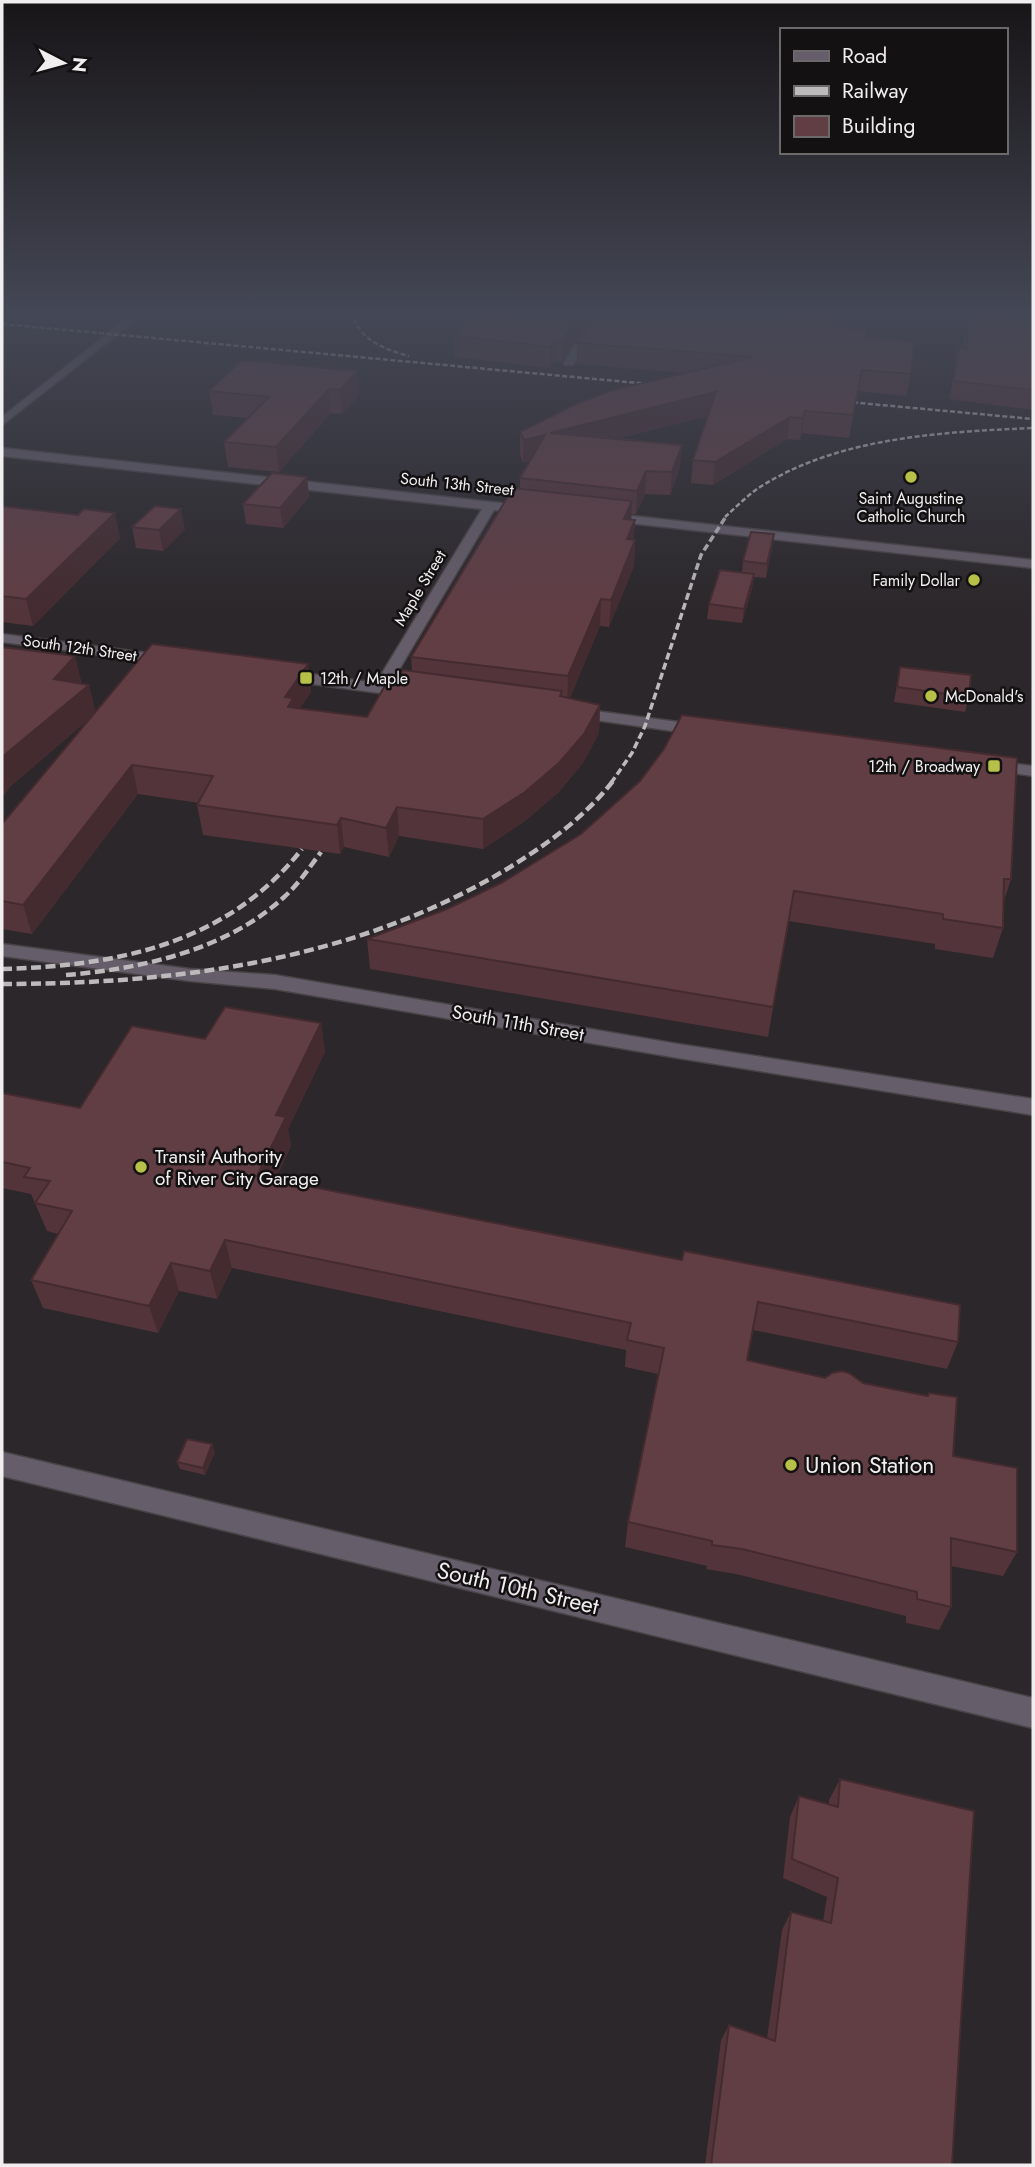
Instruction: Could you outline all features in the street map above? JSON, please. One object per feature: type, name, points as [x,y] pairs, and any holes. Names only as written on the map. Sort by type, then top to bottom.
[{"type":"street","name":"South 13th Street","points":[[2,452],[545,511]]},
{"type":"street","name":"Maple Street","points":[[380,688],[490,506]]},
{"type":"street","points":[[586,516],[1033,564]]},
{"type":"street","name":"South 12th Street","points":[[2,638],[181,662]]},
{"type":"street","points":[[264,672],[419,693]]},
{"type":"street","points":[[551,710],[718,732]]},
{"type":"street","points":[[968,763],[1033,771]]},
{"type":"street","name":"South 11th Street","points":[[2,950],[190,975],[275,982],[678,1051],[1033,1107]]},
{"type":"street","name":"South 10th Street","points":[[2,1464],[1033,1713]]},
{"type":"building","points":[[253,413],[307,413],[276,447],[224,442]]},
{"type":"building","points":[[558,413],[630,413],[550,433],[682,445],[672,472],[646,471],[637,491],[520,478],[545,435],[524,440],[520,432]]},
{"type":"building","points":[[709,413],[804,413],[803,418],[790,417],[715,462],[693,460]]},
{"type":"building","points":[[272,473],[307,477],[280,508],[243,504]]},
{"type":"building","points":[[513,488],[632,501],[624,519],[635,520],[627,539],[635,540],[611,600],[601,599],[568,676],[411,657]]},
{"type":"building","points":[[2,506],[78,515],[84,509],[115,513],[26,599],[2,596]]},
{"type":"building","points":[[155,506],[181,509],[159,530],[132,527]]},
{"type":"building","points":[[751,532],[774,534],[767,564],[743,561]]},
{"type":"building","points":[[720,570],[754,574],[744,609],[709,604]]},
{"type":"building","points":[[152,644],[308,664],[285,697],[293,698],[288,707],[367,717],[391,675],[399,676],[403,670],[562,691],[560,696],[600,705],[584,734],[559,763],[525,792],[483,819],[397,807],[386,828],[341,818],[337,825],[197,805],[213,776],[132,765],[23,905],[2,901],[2,824]]},
{"type":"building","points":[[2,647],[75,656],[54,679],[89,685],[2,757]]},
{"type":"building","points":[[900,667],[971,675],[969,697],[897,687]]},
{"type":"building","points":[[682,715],[1017,758],[1011,879],[1004,879],[1003,928],[943,919],[943,914],[794,891],[773,1007],[367,939],[447,909],[503,882],[581,834],[640,781],[664,749]]},
{"type":"building","points":[[225,1007],[321,1023],[276,1115],[286,1117],[257,1176],[682,1260],[684,1251],[960,1305],[958,1342],[758,1302],[747,1360],[825,1378],[842,1371],[863,1383],[928,1396],[929,1393],[957,1397],[953,1456],[1017,1468],[1017,1552],[951,1538],[951,1607],[917,1599],[917,1592],[742,1549],[712,1545],[712,1541],[628,1522],[664,1348],[627,1340],[631,1323],[225,1240],[210,1271],[171,1263],[149,1306],[31,1280],[72,1211],[35,1203],[50,1181],[24,1177],[30,1168],[2,1162],[2,1093],[80,1108],[132,1026],[205,1039]]},
{"type":"building","points":[[187,1439],[212,1444],[203,1468],[177,1462]]},
{"type":"building","points":[[840,1779],[974,1811],[952,2165],[711,2165],[729,2025],[775,2041],[791,1912],[831,1923],[838,1878],[792,1859],[799,1796],[838,1807]]},
{"type":"railway","points":[[969,413],[1033,419]]},
{"type":"railway","points":[[727,515],[757,489],[788,472],[855,448],[927,435],[1033,428]]},
{"type":"railway","points":[[611,783],[632,753],[645,726],[701,555],[727,515]]},
{"type":"railway","points":[[2,984],[68,983],[198,972],[263,961],[326,946],[388,926],[449,900],[522,860],[577,819],[613,781]]},
{"type":"railway","points":[[2,969],[87,962],[128,955],[167,944],[204,928],[240,907],[272,881],[302,849]]},
{"type":"railway","points":[[66,975],[153,962],[209,944],[236,931],[283,898],[321,852]]},
{"type":"place","name":"Saint Augustine Catholic Church","points":[[911,477]]},
{"type":"place","name":"Family Dollar","points":[[974,580]]},
{"type":"place","name":"12th / Maple","points":[[306,678]]},
{"type":"place","name":"McDonald's","points":[[931,696]]},
{"type":"place","name":"12th / Broadway","points":[[994,766]]},
{"type":"place","name":"Transit Authority of River City Garage","points":[[141,1167]]},
{"type":"place","name":"Union Station","points":[[791,1465]]}]
